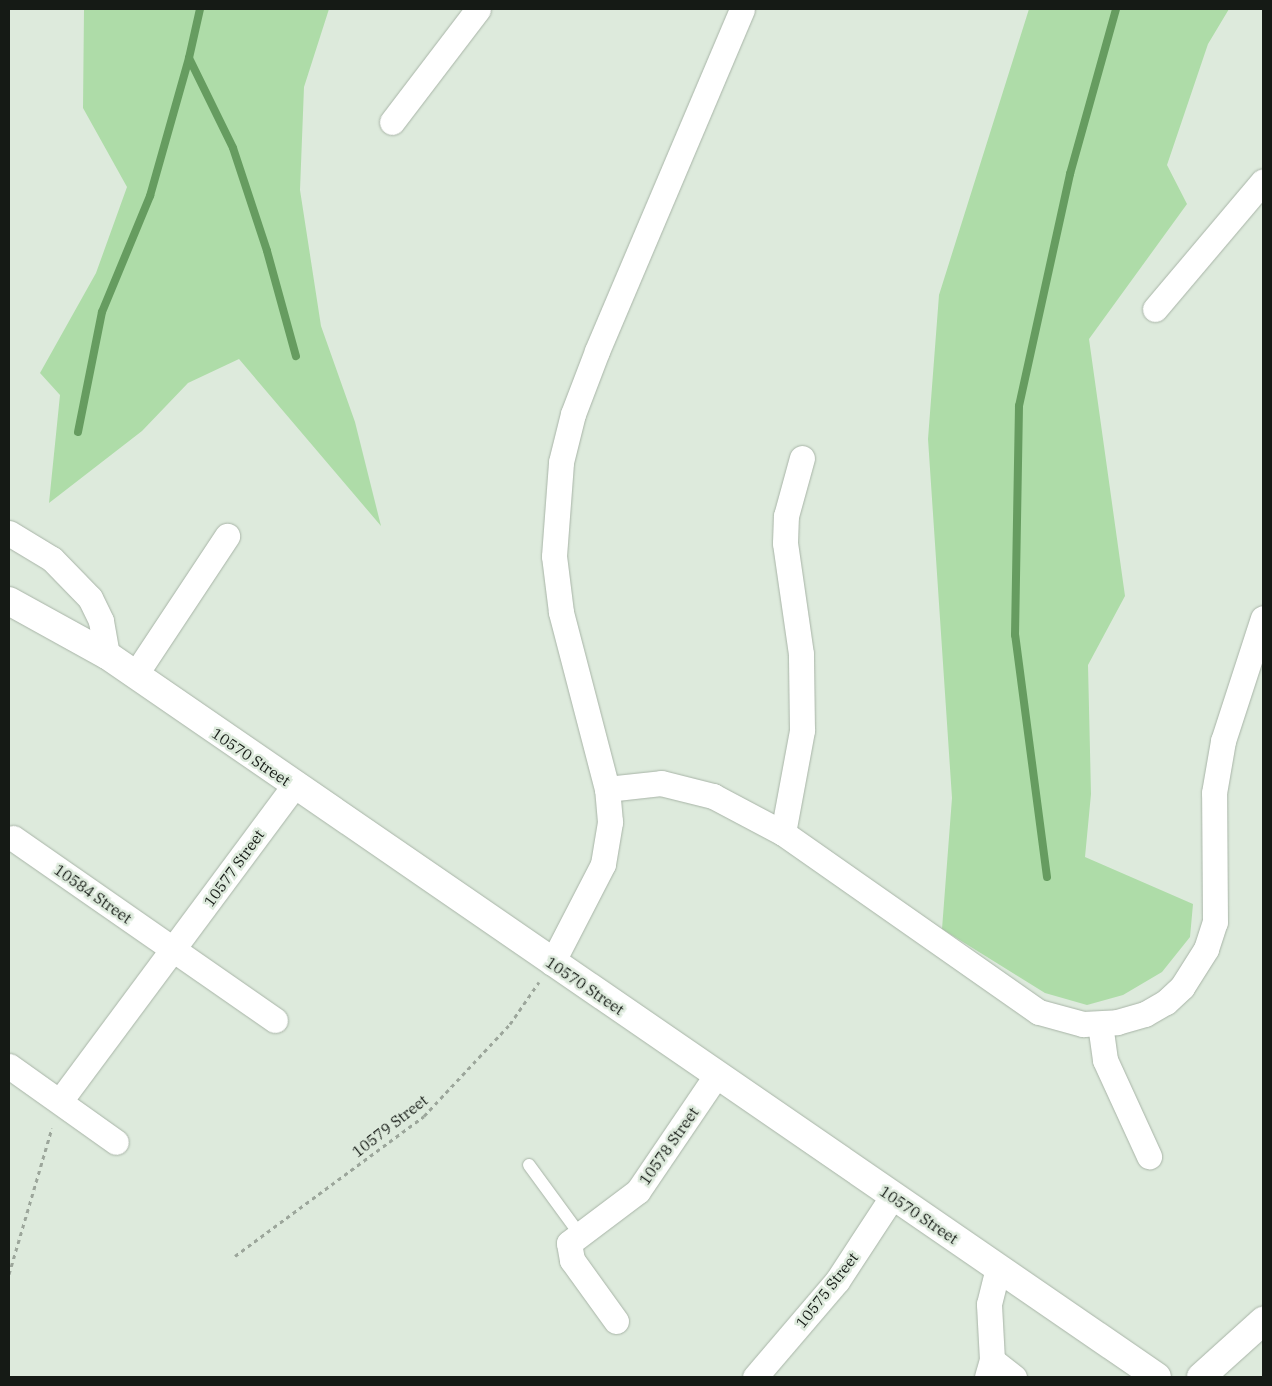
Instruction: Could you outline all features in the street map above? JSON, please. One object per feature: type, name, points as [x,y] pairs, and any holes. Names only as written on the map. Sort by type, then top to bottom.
[{"type":"street","points":[[392,122],[478,9]]},
{"type":"street","points":[[552,963],[604,864],[610,829],[607,789],[562,612],[554,556],[561,462],[573,414],[597,351],[742,9]]},
{"type":"street","points":[[1156,309],[1263,181]]},
{"type":"street","points":[[783,833],[796,776],[803,720],[801,654],[785,543],[786,516],[802,458]]},
{"type":"street","points":[[9,533],[52,559],[90,598],[101,621],[107,656]]},
{"type":"street","points":[[135,675],[227,536]]},
{"type":"street","name":"10570 Street","points":[[9,601],[107,656],[892,1197],[1158,1377]]},
{"type":"street","points":[[607,789],[661,783],[690,789],[743,809],[783,833],[1039,1012],[1059,1020],[1100,1024],[1145,1014],[1166,1002],[1182,987],[1206,949],[1214,922],[1214,793],[1223,741],[1263,618]]},
{"type":"street","name":"10577 Street","points":[[60,1101],[294,786]]},
{"type":"street","name":"10584 Street","points":[[13,838],[174,950]]},
{"type":"street","points":[[174,950],[275,1020]]},
{"type":"street","points":[[1100,1024],[1105,1060],[1149,1156]]},
{"type":"street","points":[[9,1066],[116,1142]]},
{"type":"street","name":"10578 Street","points":[[578,1232],[638,1191],[716,1076]]},
{"type":"street","name":"10575 Street","points":[[755,1377],[838,1281],[892,1197]]},
{"type":"street","points":[[578,1232],[569,1243],[568,1252],[616,1321]]},
{"type":"street","points":[[998,1269],[989,1304],[990,1368],[1014,1377]]},
{"type":"street","points":[[1201,1377],[1263,1321]]},
{"type":"lane","points":[[529,1166],[578,1232]]},
{"type":"path","name":"10579 Street","points":[[235,1256],[424,1116],[510,1024],[552,963]]},
{"type":"path","points":[[9,1274],[60,1101]]},
{"type":"green space","points":[[84,9],[329,9],[304,87],[300,190],[321,326],[355,422],[381,526],[239,359],[188,383],[142,431],[49,503],[60,395],[40,373],[96,273],[127,187],[83,108]]},
{"type":"green space","points":[[1029,9],[1229,9],[1208,44],[1167,165],[1187,204],[1089,339],[1125,596],[1088,665],[1091,794],[1085,857],[1193,904],[1190,937],[1162,972],[1123,995],[1087,1005],[1045,993],[942,929],[952,798],[928,439],[939,295]]},
{"type":"waterway","points":[[200,9],[189,58],[233,148],[267,251],[296,356]]},
{"type":"waterway","points":[[1047,877],[1015,635],[1019,406],[1070,174],[1116,9]]},
{"type":"waterway","points":[[78,432],[102,312],[150,196],[189,58]]}]
